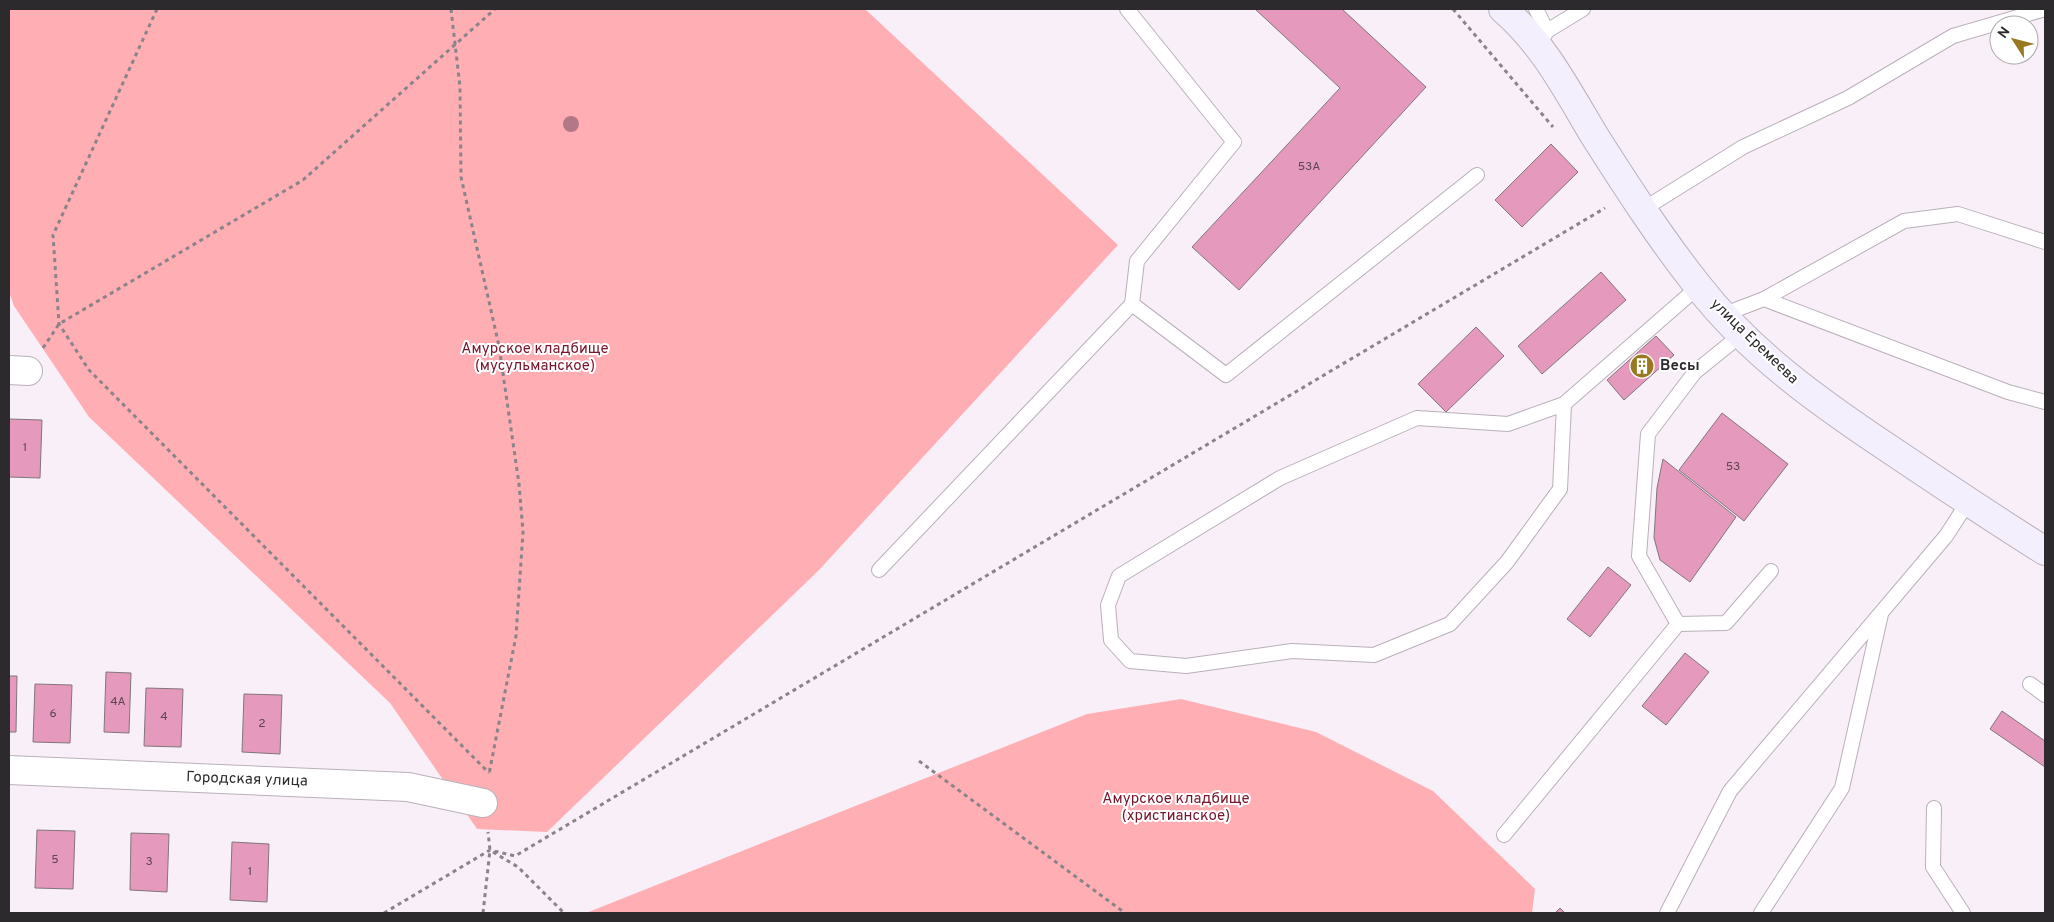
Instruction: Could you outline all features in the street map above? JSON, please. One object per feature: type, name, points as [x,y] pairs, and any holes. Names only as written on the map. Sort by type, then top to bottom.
[{"type":"street","name":"улица Еремеева","points":[[1503,9],[1515,20],[1543,39],[1642,210],[1698,286],[1722,315],[1782,372],[1827,406],[1968,502],[2045,551]]},
{"type":"street","name":"Городская улица","points":[[9,770],[408,787],[484,803]]},
{"type":"lane","points":[[879,570],[1132,304],[1137,261],[1234,142],[1127,9]]},
{"type":"lane","points":[[1536,9],[1543,39],[1584,9]]},
{"type":"lane","points":[[1642,210],[1743,147],[1848,98],[1953,36],[2045,9]]},
{"type":"lane","points":[[1132,304],[1226,375],[1477,175]]},
{"type":"lane","points":[[1722,315],[1764,299],[1904,221],[1958,214],[2045,242]]},
{"type":"lane","points":[[1564,404],[1560,489],[1507,562],[1450,624],[1374,655],[1292,650],[1186,666],[1130,661],[1111,640],[1108,605],[1119,576],[1280,478],[1417,418],[1508,424],[1564,404],[1698,286]]},
{"type":"lane","points":[[1764,299],[2008,392],[2045,402]]},
{"type":"lane","points":[[1678,624],[1640,556],[1648,434],[1695,372],[1742,334]]},
{"type":"lane","points":[[1667,913],[1730,791],[1946,536],[1968,502]]},
{"type":"lane","points":[[1504,835],[1678,624],[1726,623],[1771,571]]},
{"type":"lane","points":[[1761,913],[1842,788],[1882,612]]},
{"type":"lane","points":[[2030,684],[2045,695]]},
{"type":"lane","points":[[1934,808],[1934,867],[1963,913]]},
{"type":"path","points":[[157,9],[53,235],[59,324],[89,370],[489,774]]},
{"type":"path","points":[[451,9],[460,87],[460,177],[499,346],[520,484],[523,532],[516,636],[484,803],[490,850],[483,913]]},
{"type":"path","points":[[18,370],[59,324],[303,180],[495,9]]},
{"type":"path","points":[[1453,9],[1553,128]]},
{"type":"path","points":[[384,913],[490,850],[515,856],[1607,207]]},
{"type":"path","points":[[920,761],[1125,913]]},
{"type":"path","points":[[490,850],[518,867],[564,913]]},
{"type":"green space","name":"Амурское кладбище (мусульманское)","points":[[9,9],[865,9],[1118,245],[819,570],[547,832],[477,829],[390,703],[89,417],[14,306],[9,292]]},
{"type":"green space","name":"Амурское кладбище (христианское)","points":[[1181,699],[1316,732],[1433,791],[1535,889],[1532,913],[586,913],[1087,714]]},
{"type":"building","points":[[1255,9],[1342,9],[1426,87],[1239,290],[1192,247],[1340,88]]},
{"type":"building","points":[[1551,144],[1578,172],[1522,227],[1495,200]]},
{"type":"building","points":[[1601,272],[1626,300],[1542,374],[1518,346]]},
{"type":"building","points":[[1476,327],[1504,356],[1446,412],[1418,384]]},
{"type":"building","name":"Весы","points":[[1656,336],[1674,355],[1624,400],[1607,380]]},
{"type":"building","points":[[1722,413],[1788,464],[1744,521],[1679,470]]},
{"type":"building","points":[[9,419],[42,420],[40,478],[9,477]]},
{"type":"building","points":[[1663,459],[1736,517],[1690,582],[1660,560],[1654,538],[1657,488]]},
{"type":"building","points":[[1608,567],[1631,585],[1590,637],[1567,619]]},
{"type":"building","points":[[1685,653],[1709,672],[1666,725],[1642,706]]},
{"type":"building","points":[[106,672],[131,673],[129,733],[104,732]]},
{"type":"building","points":[[9,676],[17,676],[16,732],[9,732]]},
{"type":"building","points":[[35,684],[72,685],[70,743],[33,742]]},
{"type":"building","points":[[146,688],[183,689],[181,747],[144,746]]},
{"type":"building","points":[[244,694],[282,695],[280,754],[242,752]]},
{"type":"building","points":[[2002,711],[2045,741],[2045,767],[1990,729]]},
{"type":"building","points":[[37,830],[75,831],[73,889],[35,888]]},
{"type":"building","points":[[131,833],[169,834],[167,892],[130,890]]},
{"type":"building","points":[[232,842],[269,844],[267,902],[230,900]]},
{"type":"building","points":[[1560,908],[1565,913],[1555,913]]},
{"type":"place","name":"Весы","points":[[1642,366]]}]
